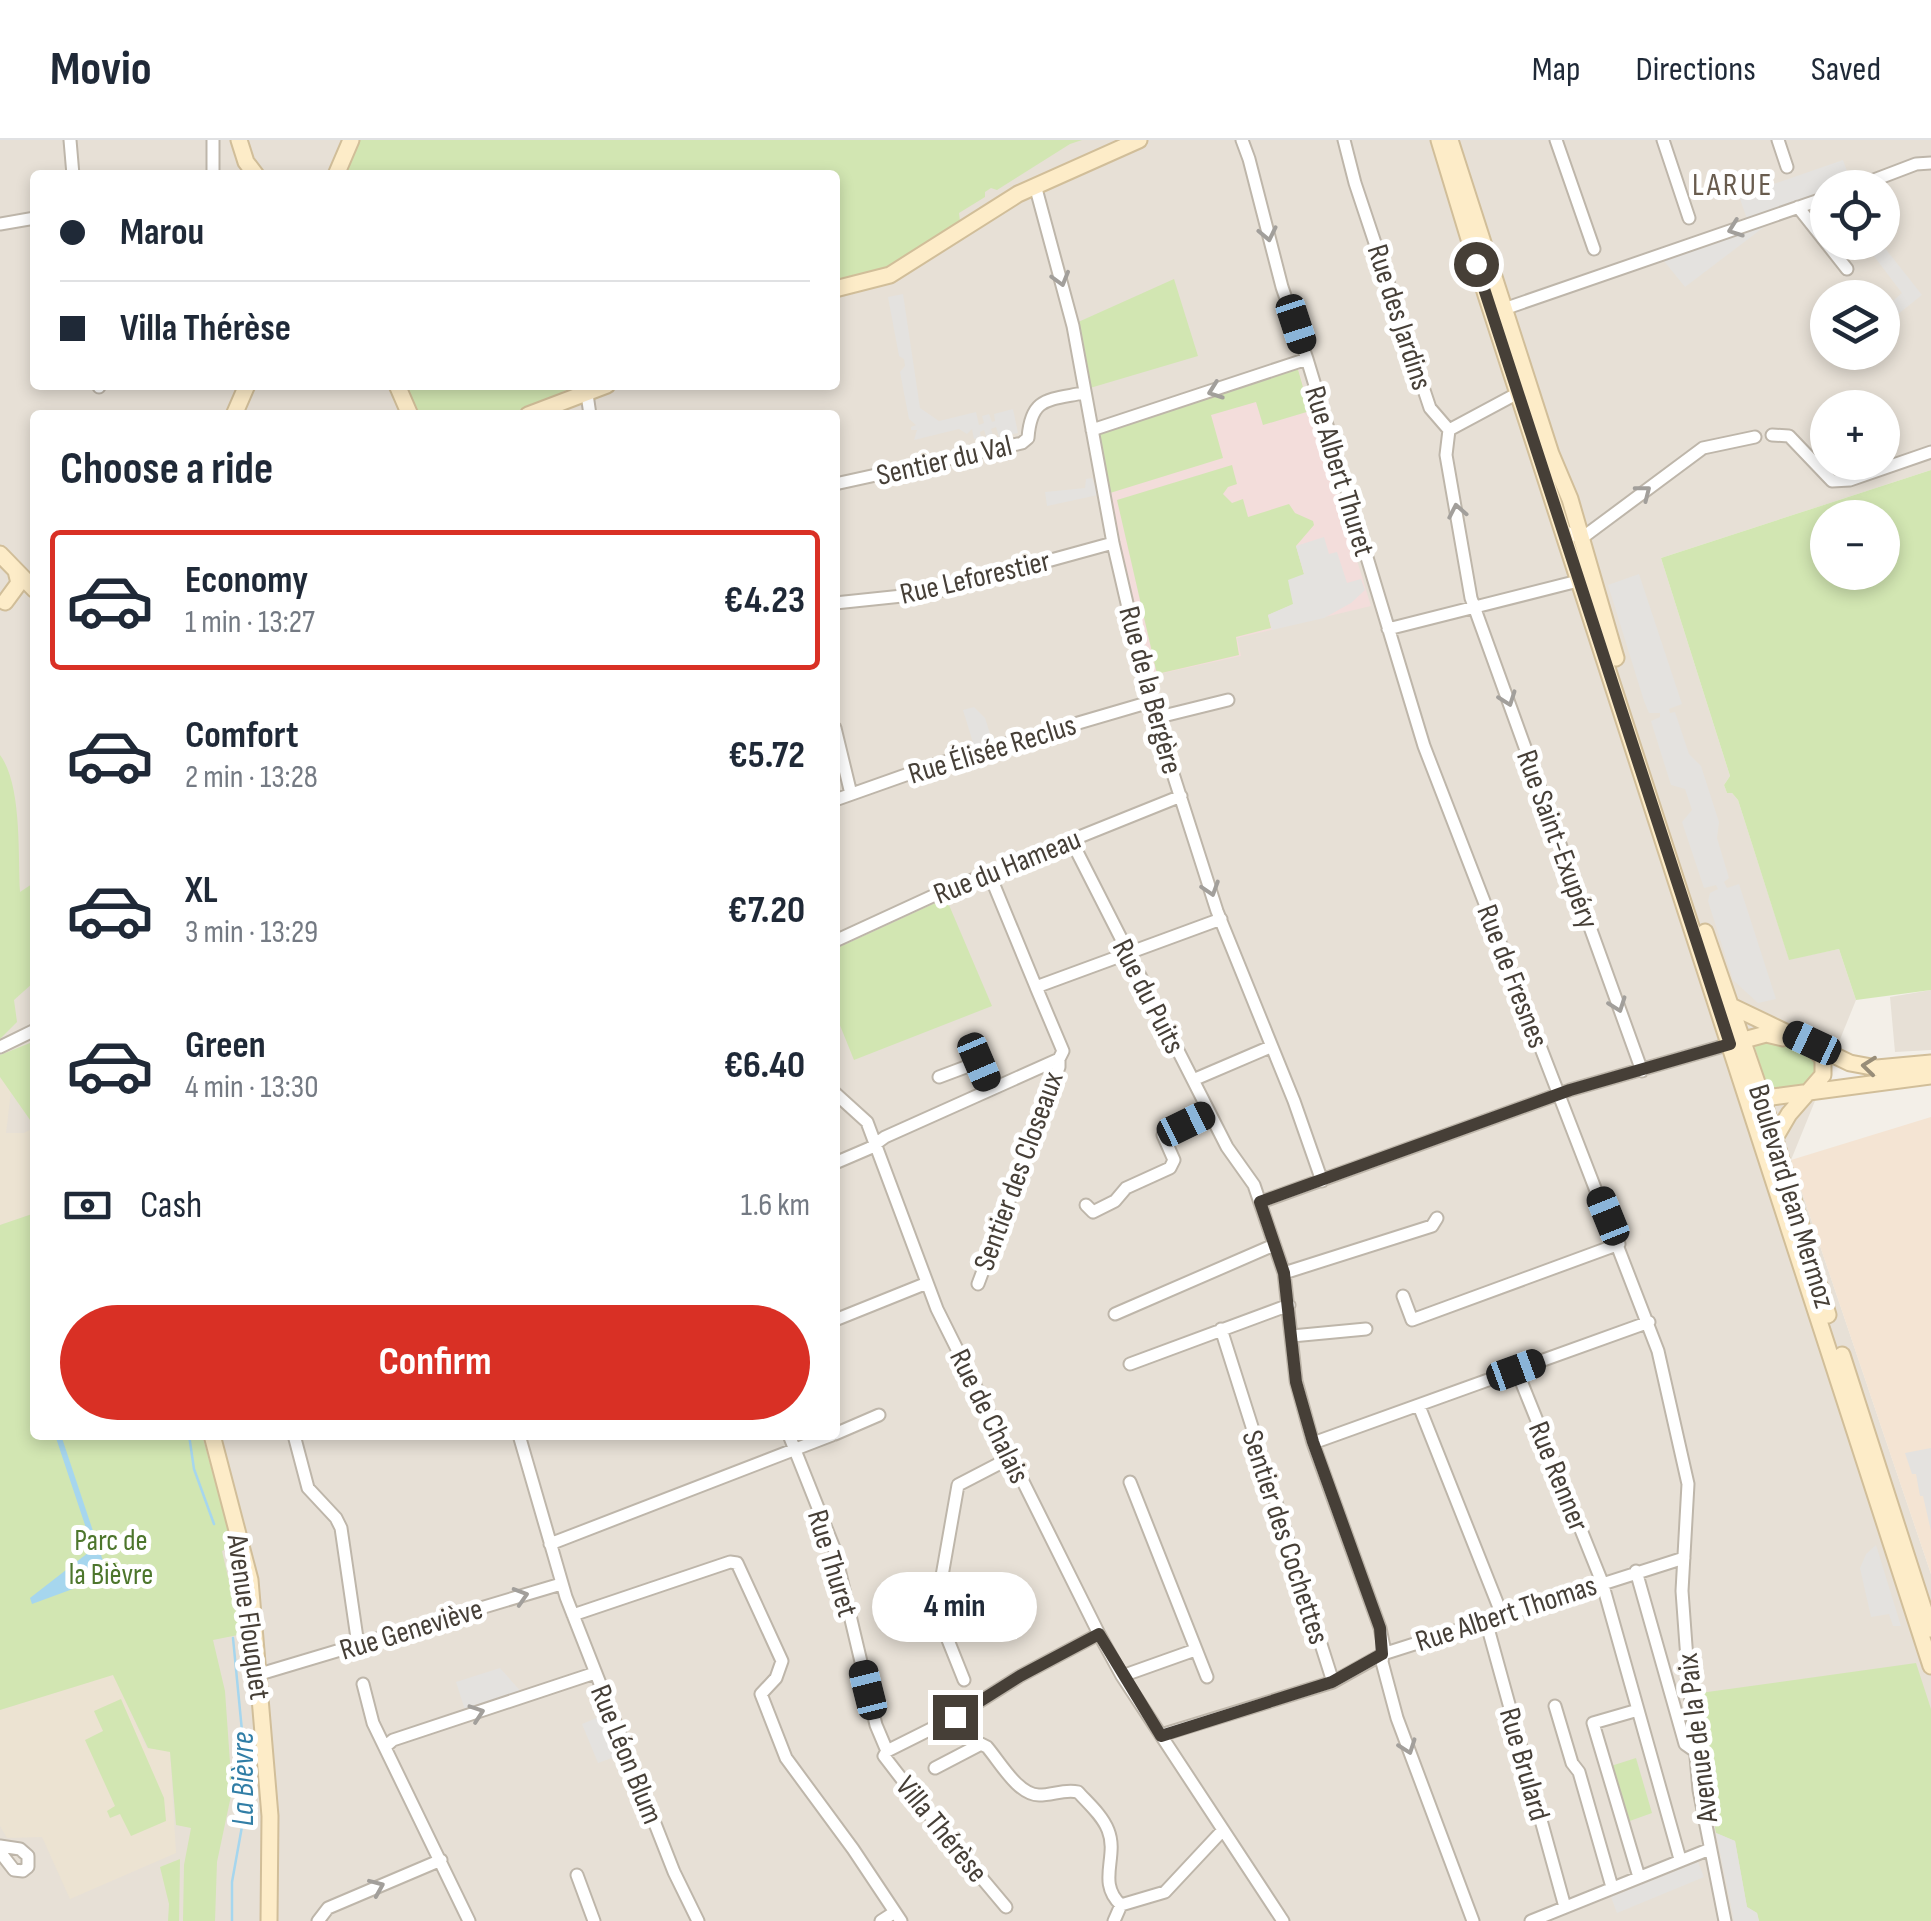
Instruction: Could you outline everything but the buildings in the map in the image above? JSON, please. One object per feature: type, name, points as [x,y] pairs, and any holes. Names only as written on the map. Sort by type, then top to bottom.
[{"type":"main road","points":[[239,140],[252,170]]},
{"type":"main road","points":[[338,170],[351,140]]},
{"type":"main road","points":[[840,288],[890,275],[1036,185],[1139,140]]},
{"type":"main road","name":"Boulevard Jean Mermoz","points":[[1439,140],[1582,538],[1586,579],[1736,1042],[1763,1100],[1868,1451]]},
{"type":"main road","name":"Boulevard Jean Mermoz","points":[[1450,140],[1518,393],[1563,531],[1615,655],[1730,1005],[1742,1082],[1868,1451]]},
{"type":"main road","points":[[542,410],[595,390]]},
{"type":"main road","points":[[0,554],[30,585]]},
{"type":"main road","points":[[3,602],[19,583],[16,571]]},
{"type":"main road","points":[[3,602],[30,599]]},
{"type":"main road","points":[[1730,1005],[1864,1067],[1931,1063]]},
{"type":"main road","points":[[1736,1042],[1766,1034],[1799,1039],[1818,1052],[1826,1065],[1824,1075],[1789,1114],[1775,1138]]},
{"type":"main road","points":[[1742,1082],[1754,1098],[1763,1100],[1931,1076]]},
{"type":"main road","name":"Avenue Flouquet","points":[[213,1440],[250,1580],[270,1816],[269,1921]]},
{"type":"main road","points":[[1868,1451],[1931,1632]]},
{"type":"main road","points":[[1868,1451],[1931,1666]]},
{"type":"street","points":[[70,140],[73,170]]},
{"type":"street","points":[[213,140],[213,170]]},
{"type":"street","name":"Rue Albert Thuret","points":[[1242,140],[1282,287],[1388,629]]},
{"type":"street","name":"Rue des Jardins","points":[[1344,140],[1430,408],[1449,430],[1446,455],[1474,607]]},
{"type":"street","points":[[1556,140],[1594,250]]},
{"type":"street","points":[[1663,140],[1689,218]]},
{"type":"street","points":[[1778,140],[1787,167]]},
{"type":"street","points":[[1900,170],[1931,163]]},
{"type":"street","name":"Rue de la Bergère","points":[[1036,185],[1074,326],[1113,543],[1150,702],[1220,918],[1322,1181]]},
{"type":"street","points":[[1498,311],[1810,204]]},
{"type":"street","points":[[1798,208],[1847,269]]},
{"type":"street","points":[[0,224],[30,219]]},
{"type":"street","points":[[1092,430],[1307,360]]},
{"type":"street","name":"Sentier du Val","points":[[840,483],[1022,444],[1028,438],[1034,409],[1041,403],[1084,393]]},
{"type":"street","points":[[1449,430],[1518,393]]},
{"type":"street","points":[[587,394],[589,410]]},
{"type":"street","points":[[1772,435],[1789,436],[1832,481],[1850,480],[1931,452]]},
{"type":"street","points":[[1563,531],[1582,538],[1703,448],[1755,437]]},
{"type":"street","name":"Rue Leforestier","points":[[840,602],[930,593],[1113,543]]},
{"type":"street","points":[[1388,629],[1586,579]]},
{"type":"street","name":"Rue Saint-Exupéry","points":[[1474,607],[1642,1071]]},
{"type":"street","name":"Rue de Fresnes","points":[[1388,629],[1424,746],[1648,1322],[1688,1484],[1684,1556]]},
{"type":"street","points":[[1156,718],[1228,700]]},
{"type":"street","name":"Rue Élisée Reclus","points":[[840,798],[931,766],[1150,702]]},
{"type":"street","points":[[840,749],[851,794]]},
{"type":"street","name":"Rue du Hameau","points":[[840,939],[988,872],[1181,796]]},
{"type":"street","name":"Rue du Puits","points":[[1071,840],[1226,1147],[1254,1185],[1284,1273],[1296,1382],[1313,1442],[1380,1628],[1382,1662],[1397,1718],[1473,1921]]},
{"type":"street","points":[[840,1161],[1059,1059],[1063,1051],[988,872]]},
{"type":"street","points":[[1036,986],[1220,918]]},
{"type":"street","points":[[0,1047],[30,1032]]},
{"type":"street","points":[[1260,1202],[1560,1094],[1736,1042]]},
{"type":"street","points":[[1193,1080],[1270,1047]]},
{"type":"street","name":"Sentier des Closeaux","points":[[978,1284],[1059,1059]]},
{"type":"street","points":[[938,1077],[979,1062],[990,1090]]},
{"type":"street","name":"Rue de Chalais","points":[[840,1096],[862,1114],[927,1283],[1099,1634],[1122,1676],[1283,1921]]},
{"type":"street","points":[[1086,1205],[1093,1212],[1115,1201],[1126,1188],[1170,1168],[1174,1160],[1162,1135],[1209,1113]]},
{"type":"street","points":[[1284,1273],[1432,1226],[1437,1218]]},
{"type":"street","points":[[1403,1296],[1412,1320],[1619,1244]]},
{"type":"street","points":[[1115,1314],[1274,1246]]},
{"type":"street","points":[[840,1318],[927,1283]]},
{"type":"street","points":[[1130,1364],[1290,1305]]},
{"type":"street","points":[[1313,1442],[1648,1322]]},
{"type":"street","points":[[1292,1336],[1366,1329]]},
{"type":"street","name":"Sentier des Cochettes","points":[[1222,1330],[1332,1682]]},
{"type":"street","name":"Rue Renner","points":[[1516,1370],[1602,1582],[1680,1860]]},
{"type":"street","points":[[1418,1406],[1502,1615]]},
{"type":"street","points":[[840,1432],[880,1415]]},
{"type":"street","points":[[295,1440],[308,1488],[341,1528],[358,1645]]},
{"type":"street","name":"Rue Léon Blum","points":[[519,1440],[562,1584],[595,1673],[674,1872],[698,1921]]},
{"type":"street","name":"Rue Thuret","points":[[790,1440],[834,1548],[876,1725],[887,1751]]},
{"type":"street","points":[[550,1544],[819,1440]]},
{"type":"street","points":[[964,1680],[936,1610],[958,1484],[1010,1458]]},
{"type":"street","points":[[1130,1482],[1207,1677]]},
{"type":"street","name":"Rue Albert Thomas","points":[[1161,1736],[1332,1682],[1382,1654],[1684,1556]]},
{"type":"street","name":"Avenue de la Paix","points":[[1684,1556],[1682,1591],[1694,1751],[1725,1921]]},
{"type":"street","points":[[574,1615],[730,1562],[737,1564],[782,1660],[776,1678],[760,1694],[779,1746],[898,1916],[880,1921]]},
{"type":"street","points":[[1636,1571],[1685,1744],[1694,1751]]},
{"type":"street","name":"Rue Geneviève","points":[[260,1674],[562,1584]]},
{"type":"street","name":"Rue Brulard","points":[[1486,1620],[1565,1907]]},
{"type":"street","name":"Villa Thérèse","points":[[1006,1907],[884,1756],[1099,1634]]},
{"type":"street","points":[[1122,1676],[1195,1650]]},
{"type":"street","points":[[386,1746],[392,1740],[595,1673]]},
{"type":"street","points":[[363,1684],[372,1723],[469,1921]]},
{"type":"street","points":[[1555,1706],[1572,1763],[1579,1772],[1612,1888]]},
{"type":"street","points":[[1638,1710],[1594,1723],[1639,1876]]},
{"type":"street","points":[[935,1768],[981,1744],[1024,1790],[1035,1795],[1078,1792],[1109,1832],[1112,1848],[1106,1874],[1112,1896],[1121,1905]]},
{"type":"street","points":[[1114,1921],[1121,1905],[1165,1892],[1222,1831]]},
{"type":"street","points":[[1530,1921],[1710,1848]]},
{"type":"street","points":[[318,1920],[328,1908],[441,1860]]},
{"type":"street","points":[[577,1875],[594,1921]]},
{"type":"shaded area","points":[[0,140],[1931,140],[1931,470],[1839,500],[1810,500],[1810,509],[1661,558],[1730,776],[1724,785],[1727,793],[1738,800],[1789,959],[1839,949],[1856,1000],[1791,1160],[1931,1574],[1931,1921],[0,1921]]},
{"type":"shaded area","points":[[1843,160],[1847,170],[1814,170]]},
{"type":"shaded area","points":[[1810,171],[1810,197],[1747,219],[1739,196]]},
{"type":"shaded area","points":[[1768,224],[1685,287],[1664,261]]},
{"type":"shaded area","points":[[1877,260],[1894,260],[1922,295],[1900,312],[1900,280],[1892,280]]},
{"type":"shaded area","points":[[903,294],[920,408],[939,421],[976,412],[979,425],[984,423],[982,416],[989,414],[992,422],[994,414],[1013,409],[1018,433],[999,437],[996,427],[991,429],[994,438],[987,439],[984,430],[980,432],[981,438],[974,439],[972,429],[967,434],[959,429],[914,440],[917,430],[911,430],[916,425],[909,419],[900,372],[905,366],[904,359],[899,356],[888,297]]},
{"type":"shaded area","points":[[1297,365],[1371,606],[1237,638],[1241,656],[1150,676],[1098,436]]},
{"type":"shaded area","points":[[1092,478],[1098,495],[1047,506],[1045,492],[1085,488],[1086,479]]},
{"type":"shaded area","points":[[1324,537],[1329,554],[1337,552],[1347,583],[1361,579],[1365,590],[1324,618],[1272,630],[1268,615],[1293,604],[1288,580],[1304,574],[1296,546]]},
{"type":"shaded area","points":[[1639,574],[1682,704],[1669,709],[1670,713],[1675,712],[1689,754],[1701,766],[1719,822],[1717,838],[1729,878],[1724,882],[1727,888],[1739,884],[1776,999],[1758,1003],[1733,980],[1708,901],[1710,893],[1718,889],[1716,885],[1704,888],[1682,822],[1692,810],[1685,789],[1671,785],[1651,721],[1660,713],[1649,713],[1644,701],[1608,585]]},
{"type":"shaded area","points":[[974,707],[985,718],[992,740],[974,746],[963,710]]},
{"type":"shaded area","points":[[1931,990],[1931,1050],[1895,1052],[1890,997]]},
{"type":"shaded area","points":[[0,1077],[11,1091],[6,1133],[30,1130],[30,1215],[0,1225]]},
{"type":"shaded area","points":[[1931,1117],[1931,1574],[1791,1160]]},
{"type":"shaded area","points":[[1931,1448],[1931,1531],[1916,1474],[1912,1474],[1905,1453]]},
{"type":"shaded area","points":[[1876,1545],[1901,1626],[1893,1626],[1889,1614],[1871,1617],[1860,1568],[1866,1554]]},
{"type":"shaded area","points":[[500,1668],[523,1694],[466,1713],[456,1682]]},
{"type":"shaded area","points":[[113,1674],[147,1748],[170,1751],[176,1853],[70,1899],[42,1837],[7,1838],[0,1826],[0,1710]]},
{"type":"shaded area","points":[[606,1714],[622,1754],[598,1763],[582,1724]]},
{"type":"shaded area","points":[[1716,1833],[1735,1841],[1747,1907],[1757,1913],[1759,1921],[1734,1921]]},
{"type":"shaded area","points":[[1698,1862],[1704,1877],[1617,1913],[1611,1897]]},
{"type":"green space","points":[[360,140],[1082,140],[997,190],[991,188],[985,197],[959,213],[960,221],[889,268],[840,281],[840,170],[347,170]]},
{"type":"green space","points":[[1174,279],[1198,356],[1090,388],[1076,323]]},
{"type":"green space","points":[[1297,366],[1310,411],[1263,425],[1256,402],[1211,415],[1223,458],[1110,493],[1101,433]]},
{"type":"green space","points":[[408,390],[567,390],[563,395],[520,410],[415,410]]},
{"type":"green space","points":[[1232,465],[1237,484],[1223,494],[1232,503],[1243,499],[1248,517],[1289,504],[1295,513],[1313,521],[1314,525],[1296,546],[1304,574],[1294,604],[1268,615],[1271,628],[1236,637],[1239,655],[1157,674],[1117,500]]},
{"type":"green space","points":[[1931,470],[1931,990],[1856,1000],[1839,949],[1789,960],[1738,800],[1727,793],[1724,785],[1730,776],[1661,558],[1810,509],[1810,590],[1900,590],[1900,500],[1839,500]]},
{"type":"green space","points":[[0,755],[15,801],[20,892],[30,885],[30,986],[14,1000],[17,1022],[0,1039]]},
{"type":"green space","points":[[946,898],[992,1006],[854,1060],[840,1025],[840,947]]},
{"type":"green space","points":[[1769,1038],[1812,1054],[1819,1060],[1819,1072],[1801,1089],[1768,1091],[1754,1044]]},
{"type":"green space","points":[[30,1043],[30,1120],[0,1077],[0,1055]]},
{"type":"green space","name":"Parc de la Bièvre","points":[[30,1215],[30,1440],[203,1440],[233,1546],[222,1551],[239,1625],[238,1635],[213,1640],[225,1691],[232,1791],[217,1862],[215,1921],[183,1921],[184,1865],[191,1828],[176,1825],[170,1752],[148,1748],[113,1675],[0,1710],[0,1225]]},
{"type":"green space","points":[[1916,1663],[1931,1709],[1931,1921],[1759,1921],[1757,1913],[1747,1907],[1735,1841],[1716,1833],[1707,1782],[1700,1693]]},
{"type":"green space","points":[[121,1699],[164,1798],[166,1821],[131,1836],[120,1814],[110,1818],[107,1811],[115,1806],[85,1740],[103,1731],[94,1711]]},
{"type":"green space","points":[[1636,1758],[1652,1813],[1627,1822],[1611,1766]]},
{"type":"green space","points":[[180,1859],[179,1921],[168,1921],[169,1904],[160,1867]]},
{"type":"water","points":[[57,1440],[63,1440],[108,1576],[32,1604],[30,1598],[93,1549]]},
{"type":"waterway","name":"La Bièvre","points":[[190,1440],[194,1469],[214,1524]]},
{"type":"waterway","name":"La Bièvre","points":[[232,1921],[232,1882],[248,1793],[233,1638]]},
{"type":"district","name":"LARUE","points":[[1733,184]]},
{"type":"route","points":[[955,1717],[1020,1676],[1099,1634],[1161,1736],[1332,1682],[1382,1654],[1380,1628],[1313,1442],[1296,1382],[1284,1273],[1260,1202],[1570,1090],[1730,1044],[1476,264]]}]
